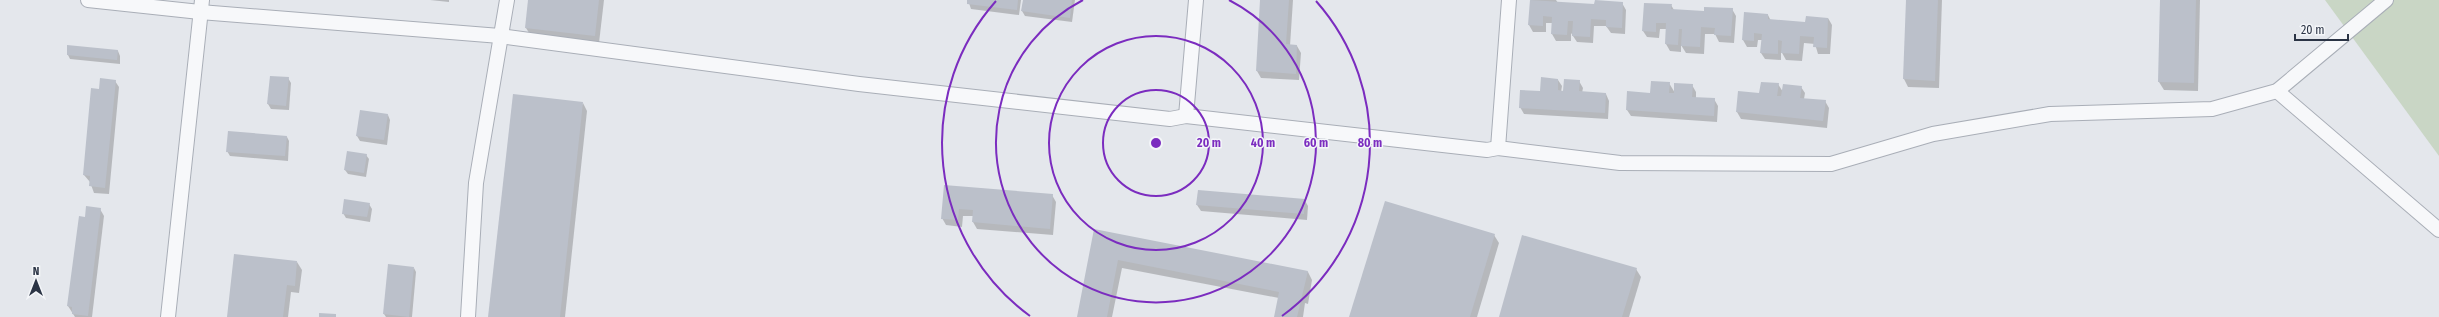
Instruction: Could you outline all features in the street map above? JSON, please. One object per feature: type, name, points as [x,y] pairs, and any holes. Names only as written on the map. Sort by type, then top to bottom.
[{"type":"street","points":[[88,0],[201,6],[500,36],[859,84],[1170,118],[1186,116],[1487,150],[1498,148],[1620,163],[1831,164],[1933,134],[2050,114],[2212,109],[2277,91],[2386,0]]},
{"type":"street","points":[[468,317],[476,183],[506,0]]},
{"type":"street","points":[[1186,116],[1196,0]]},
{"type":"street","points":[[1498,148],[1509,0]]},
{"type":"street","points":[[168,317],[201,6]]},
{"type":"street","points":[[2277,91],[2439,230]]},
{"type":"green space","points":[[2325,0],[2439,0],[2439,156]]},
{"type":"building","points":[[528,0],[599,0],[595,36],[525,28]]},
{"type":"building","points":[[967,0],[1018,0],[1017,10],[967,4]]},
{"type":"building","points":[[1023,0],[1072,0],[1070,18],[1021,11]]},
{"type":"building","points":[[1260,0],[1289,0],[1286,44],[1297,45],[1296,74],[1256,71]]},
{"type":"building","points":[[1530,0],[1594,4],[1595,0],[1623,2],[1622,28],[1606,27],[1606,20],[1591,19],[1590,37],[1572,36],[1573,21],[1568,21],[1567,35],[1551,34],[1552,17],[1543,16],[1543,26],[1528,25]]},
{"type":"building","points":[[1906,0],[1938,0],[1935,81],[1903,79]]},
{"type":"building","points":[[2160,0],[2196,0],[2194,83],[2158,82]]},
{"type":"building","points":[[1644,3],[1672,4],[1671,9],[1704,11],[1704,7],[1733,8],[1731,36],[1714,35],[1715,28],[1701,27],[1700,47],[1681,46],[1682,29],[1679,29],[1678,45],[1665,44],[1666,23],[1656,23],[1656,32],[1642,31]]},
{"type":"building","points":[[1744,12],[1768,14],[1768,19],[1805,22],[1806,16],[1828,18],[1827,48],[1813,47],[1814,37],[1800,36],[1799,54],[1781,53],[1782,41],[1778,40],[1778,54],[1760,53],[1762,34],[1754,33],[1754,41],[1742,40]]},
{"type":"building","points":[[67,45],[118,50],[117,60],[67,55]]},
{"type":"building","points":[[270,76],[289,77],[286,106],[267,104]]},
{"type":"building","points":[[1541,77],[1558,79],[1558,90],[1563,91],[1564,79],[1580,80],[1579,91],[1606,93],[1605,113],[1519,108],[1520,90],[1540,91]]},
{"type":"building","points":[[100,78],[116,80],[105,188],[89,186],[90,176],[83,175],[91,88],[99,89]]},
{"type":"building","points":[[1651,81],[1670,82],[1669,93],[1674,93],[1674,83],[1693,84],[1692,97],[1715,98],[1714,116],[1626,110],[1627,91],[1650,93]]},
{"type":"building","points":[[1761,82],[1779,83],[1777,96],[1781,96],[1783,84],[1802,86],[1800,98],[1826,100],[1823,121],[1736,112],[1738,91],[1759,93]]},
{"type":"building","points":[[513,94],[583,102],[560,317],[488,317]]},
{"type":"building","points":[[360,110],[388,114],[384,140],[356,136]]},
{"type":"building","points":[[228,131],[287,136],[285,156],[226,152]]},
{"type":"building","points":[[347,151],[367,154],[364,173],[344,170]]},
{"type":"building","points":[[944,185],[1053,194],[1050,229],[972,222],[973,210],[959,209],[958,220],[941,219]]},
{"type":"building","points":[[1198,190],[1305,199],[1304,214],[1196,205]]},
{"type":"building","points":[[344,199],[370,203],[367,217],[342,214]]},
{"type":"building","points":[[1385,201],[1495,234],[1470,317],[1349,317]]},
{"type":"building","points":[[86,206],[101,208],[88,316],[72,314],[72,307],[67,306],[79,216],[85,217]]},
{"type":"building","points":[[1094,229],[1308,271],[1297,317],[1274,317],[1279,292],[1118,260],[1107,317],[1077,317]]},
{"type":"building","points":[[1522,235],[1637,268],[1622,317],[1499,317]]},
{"type":"building","points":[[234,254],[297,261],[295,286],[287,285],[283,317],[227,317]]},
{"type":"building","points":[[388,264],[414,267],[409,317],[383,314]]},
{"type":"building","points":[[319,313],[336,314],[336,317],[319,317]]}]
